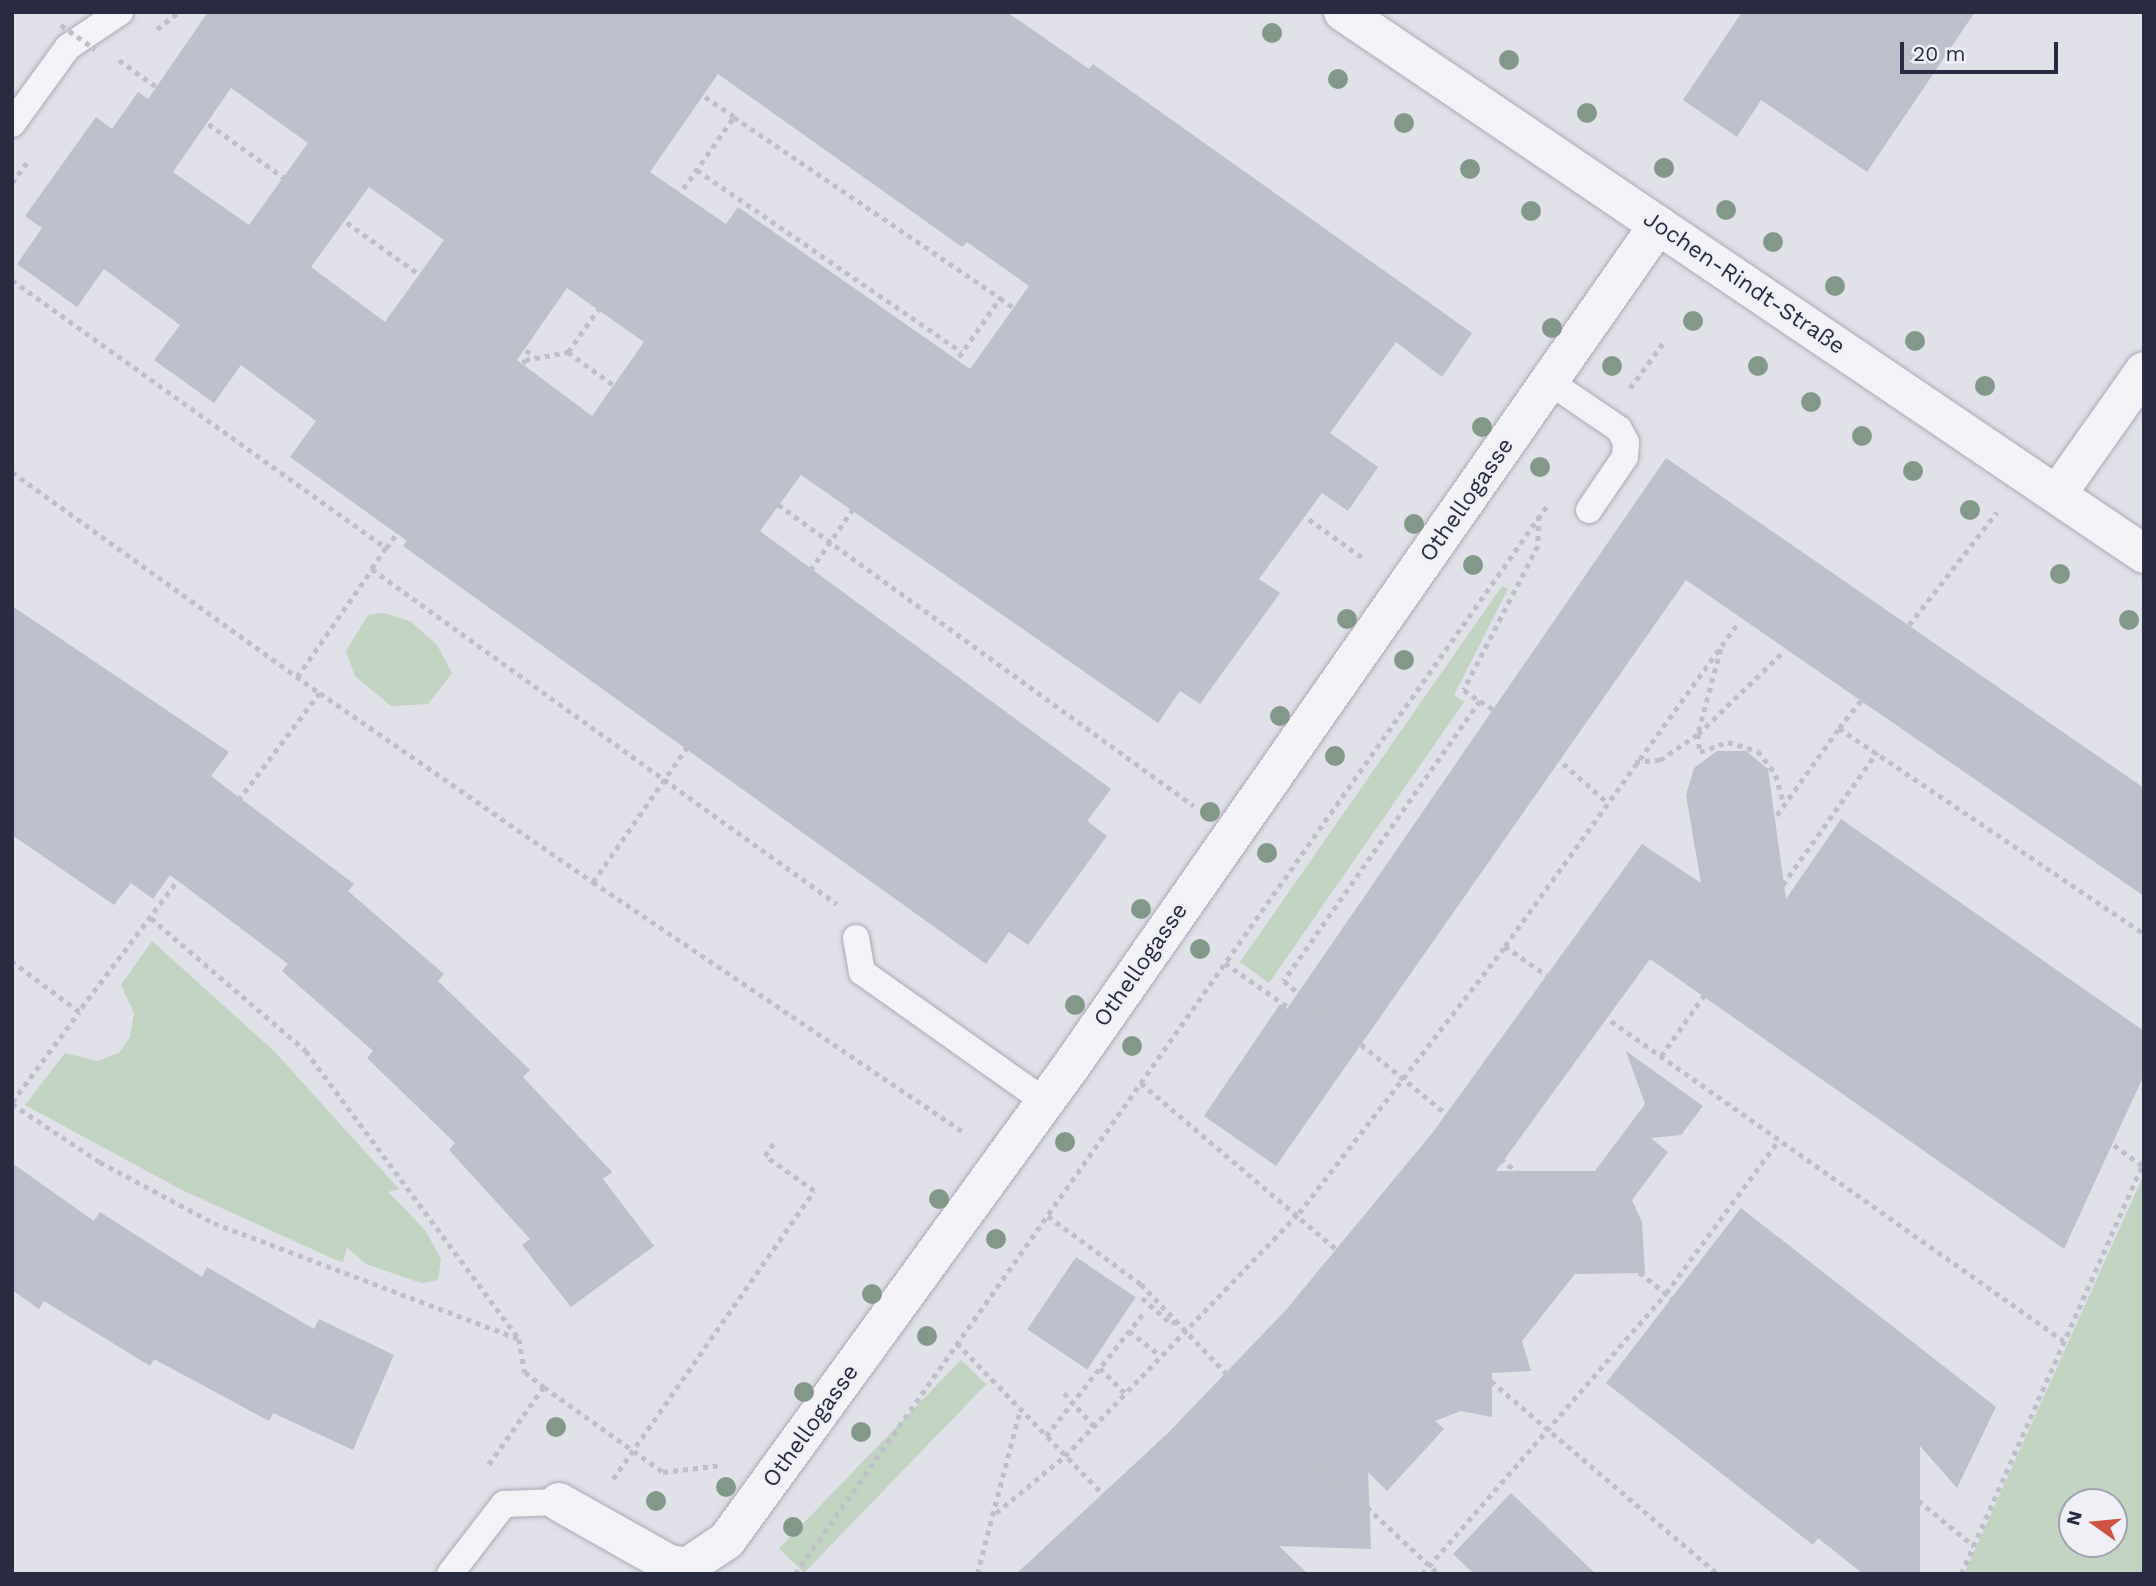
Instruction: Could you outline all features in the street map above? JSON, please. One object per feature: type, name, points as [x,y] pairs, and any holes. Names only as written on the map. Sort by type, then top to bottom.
[{"type":"street","name":"Jochen-Rindt-Straße","points":[[1343,12],[2058,493],[2144,554]]},
{"type":"street","name":"Othellogasse","points":[[573,1510],[669,1564],[687,1567],[727,1540],[1044,1101],[1658,225]]},
{"type":"street","points":[[2058,493],[2144,371]]},
{"type":"lane","points":[[12,124],[68,47],[120,12]]},
{"type":"lane","points":[[1550,382],[1607,420],[1626,442],[1625,457],[1589,510]]},
{"type":"lane","points":[[853,926],[862,972],[1044,1101]]},
{"type":"lane","points":[[450,1574],[504,1504],[573,1510]]},
{"type":"path","points":[[152,32],[179,12]]},
{"type":"path","points":[[579,12],[1000,298],[1367,560],[1359,571]]},
{"type":"path","points":[[61,25],[95,49]]},
{"type":"path","points":[[122,50],[112,55],[535,357]]},
{"type":"path","points":[[568,352],[734,117]]},
{"type":"path","points":[[697,170],[962,352]]},
{"type":"path","points":[[12,280],[386,548]]},
{"type":"path","points":[[593,882],[661,779],[1000,298]]},
{"type":"path","points":[[1607,420],[1663,343]]},
{"type":"path","points":[[298,677],[386,548],[525,360],[535,357],[568,352],[831,541]]},
{"type":"path","points":[[1909,625],[2025,471]]},
{"type":"path","points":[[12,472],[320,693],[1002,1159]]},
{"type":"path","points":[[795,1574],[1554,494]]},
{"type":"path","points":[[1494,710],[1464,690],[1538,545],[1539,515]]},
{"type":"path","points":[[372,569],[661,779],[853,926]]},
{"type":"path","points":[[996,1513],[1065,1456],[1299,1213],[1505,946],[1634,762],[1737,624]]},
{"type":"path","points":[[1722,645],[1698,734],[1700,752],[1728,742],[1758,751],[1776,775],[1784,804]]},
{"type":"path","points":[[1634,762],[1660,760],[1698,734],[1782,653]]},
{"type":"path","points":[[1875,683],[1839,728],[1736,872],[1771,901],[2143,1164],[1961,1574]]},
{"type":"path","points":[[320,693],[12,1103],[100,1162],[214,1223],[519,1339]]},
{"type":"path","points":[[1480,701],[1284,981],[1974,1546]]},
{"type":"path","points":[[1839,728],[2144,934]]},
{"type":"path","points":[[1541,744],[1607,802]]},
{"type":"path","points":[[1661,1056],[1877,752]]},
{"type":"path","points":[[1196,804],[1204,793]]},
{"type":"path","points":[[1712,883],[1760,916]]},
{"type":"path","points":[[151,918],[306,1051],[519,1339],[525,1372],[544,1387],[482,1475]]},
{"type":"path","points":[[1505,946],[2064,1341]]},
{"type":"path","points":[[12,962],[79,1012]]},
{"type":"path","points":[[1225,962],[1314,1025],[1322,1012]]},
{"type":"path","points":[[1141,1083],[1299,1213],[1718,1574]]},
{"type":"path","points":[[573,1510],[814,1191],[765,1156],[776,1139]]},
{"type":"path","points":[[1422,1574],[1550,1430],[1666,1293],[1779,1140]]},
{"type":"path","points":[[1048,1216],[1178,1318],[1250,1398],[1439,1574]]},
{"type":"path","points":[[1142,1298],[1172,1324],[1178,1318]]},
{"type":"path","points":[[1046,1436],[1145,1311]]},
{"type":"path","points":[[1129,1331],[1160,1355]]},
{"type":"path","points":[[957,1343],[1180,1574]]},
{"type":"path","points":[[1100,1368],[1125,1393]]},
{"type":"path","points":[[1064,1393],[1094,1426]]},
{"type":"path","points":[[977,1574],[996,1513],[1020,1409]]},
{"type":"path","points":[[1314,1468],[1334,1486],[1339,1481]]},
{"type":"path","points":[[2141,1574],[2144,1569]]},
{"type":"green space","points":[[1502,586],[1508,589],[1454,695],[1464,702],[1269,983],[1240,962]]},
{"type":"green space","points":[[384,613],[410,621],[437,645],[452,673],[428,704],[391,706],[355,676],[346,651],[368,615]]},
{"type":"green space","points":[[152,941],[273,1050],[399,1189],[388,1192],[425,1230],[441,1259],[438,1280],[421,1283],[366,1264],[347,1247],[343,1262],[336,1260],[182,1190],[25,1105],[65,1053],[97,1061],[119,1053],[130,1037],[134,1013],[121,985]]},
{"type":"green space","points":[[2144,1174],[2144,1574],[1964,1574]]},
{"type":"green space","points":[[961,1360],[986,1384],[804,1573],[779,1548]]},
{"type":"building","points":[[208,12],[1007,12],[1089,69],[1093,64],[1472,333],[1442,377],[1396,342],[1330,433],[1378,467],[1348,511],[1322,493],[1259,579],[1280,593],[1200,704],[1180,691],[1158,723],[801,475],[760,531],[1111,789],[1087,821],[1107,836],[1028,945],[1009,932],[986,964],[403,546],[407,541],[290,457],[316,421],[241,365],[214,403],[154,360],[180,325],[104,269],[77,307],[17,264],[42,228],[25,216],[96,117],[112,129],[138,92],[148,99]],"holes":[[[718,74],[962,247],[967,242],[1029,286],[970,369],[738,207],[726,224],[650,172]],[[231,88],[308,143],[249,225],[173,172]],[[369,187],[444,240],[385,322],[311,267]],[[567,288],[644,342],[592,416],[517,360]]]},
{"type":"building","points":[[1742,12],[1975,12],[1867,172],[1761,100],[1737,137],[1683,100]]},
{"type":"building","points":[[1666,458],[2144,788],[2144,896],[1686,580],[1276,1166],[1204,1116],[1280,1004],[1287,1009]]},
{"type":"building","points":[[12,606],[229,752],[211,776],[354,884],[348,891],[444,974],[438,981],[530,1070],[523,1077],[612,1172],[603,1179],[654,1246],[571,1307],[522,1245],[530,1239],[449,1150],[455,1143],[367,1058],[373,1051],[282,971],[288,964],[170,875],[153,899],[131,883],[114,905],[12,835]]},
{"type":"building","points":[[1717,751],[1746,751],[1768,769],[1786,899],[1841,819],[2144,1031],[2144,1075],[2064,1249],[1650,959],[1496,1171],[1595,1171],[1645,1104],[1626,1051],[1703,1106],[1681,1135],[1651,1138],[1668,1152],[1632,1200],[1642,1222],[1645,1273],[1575,1274],[1522,1341],[1531,1371],[1492,1373],[1492,1417],[1461,1411],[1435,1421],[1444,1429],[1387,1491],[1368,1472],[1371,1549],[1279,1546],[1308,1574],[1016,1574],[1168,1433],[1285,1311],[1433,1132],[1642,844],[1701,883],[1686,795],[1694,768]]},
{"type":"building","points":[[12,1163],[94,1221],[100,1212],[202,1277],[207,1267],[314,1329],[319,1319],[394,1355],[353,1450],[273,1413],[269,1421],[154,1359],[150,1366],[44,1301],[39,1309],[12,1290]]},
{"type":"building","points":[[1741,1208],[1996,1407],[1957,1488],[1920,1446],[1920,1574],[1863,1574],[1818,1538],[1813,1545],[1606,1383]]},
{"type":"building","points":[[1076,1257],[1136,1297],[1087,1369],[1027,1329]]},
{"type":"building","points":[[1511,1493],[1596,1574],[1474,1574],[1453,1554]]}]
